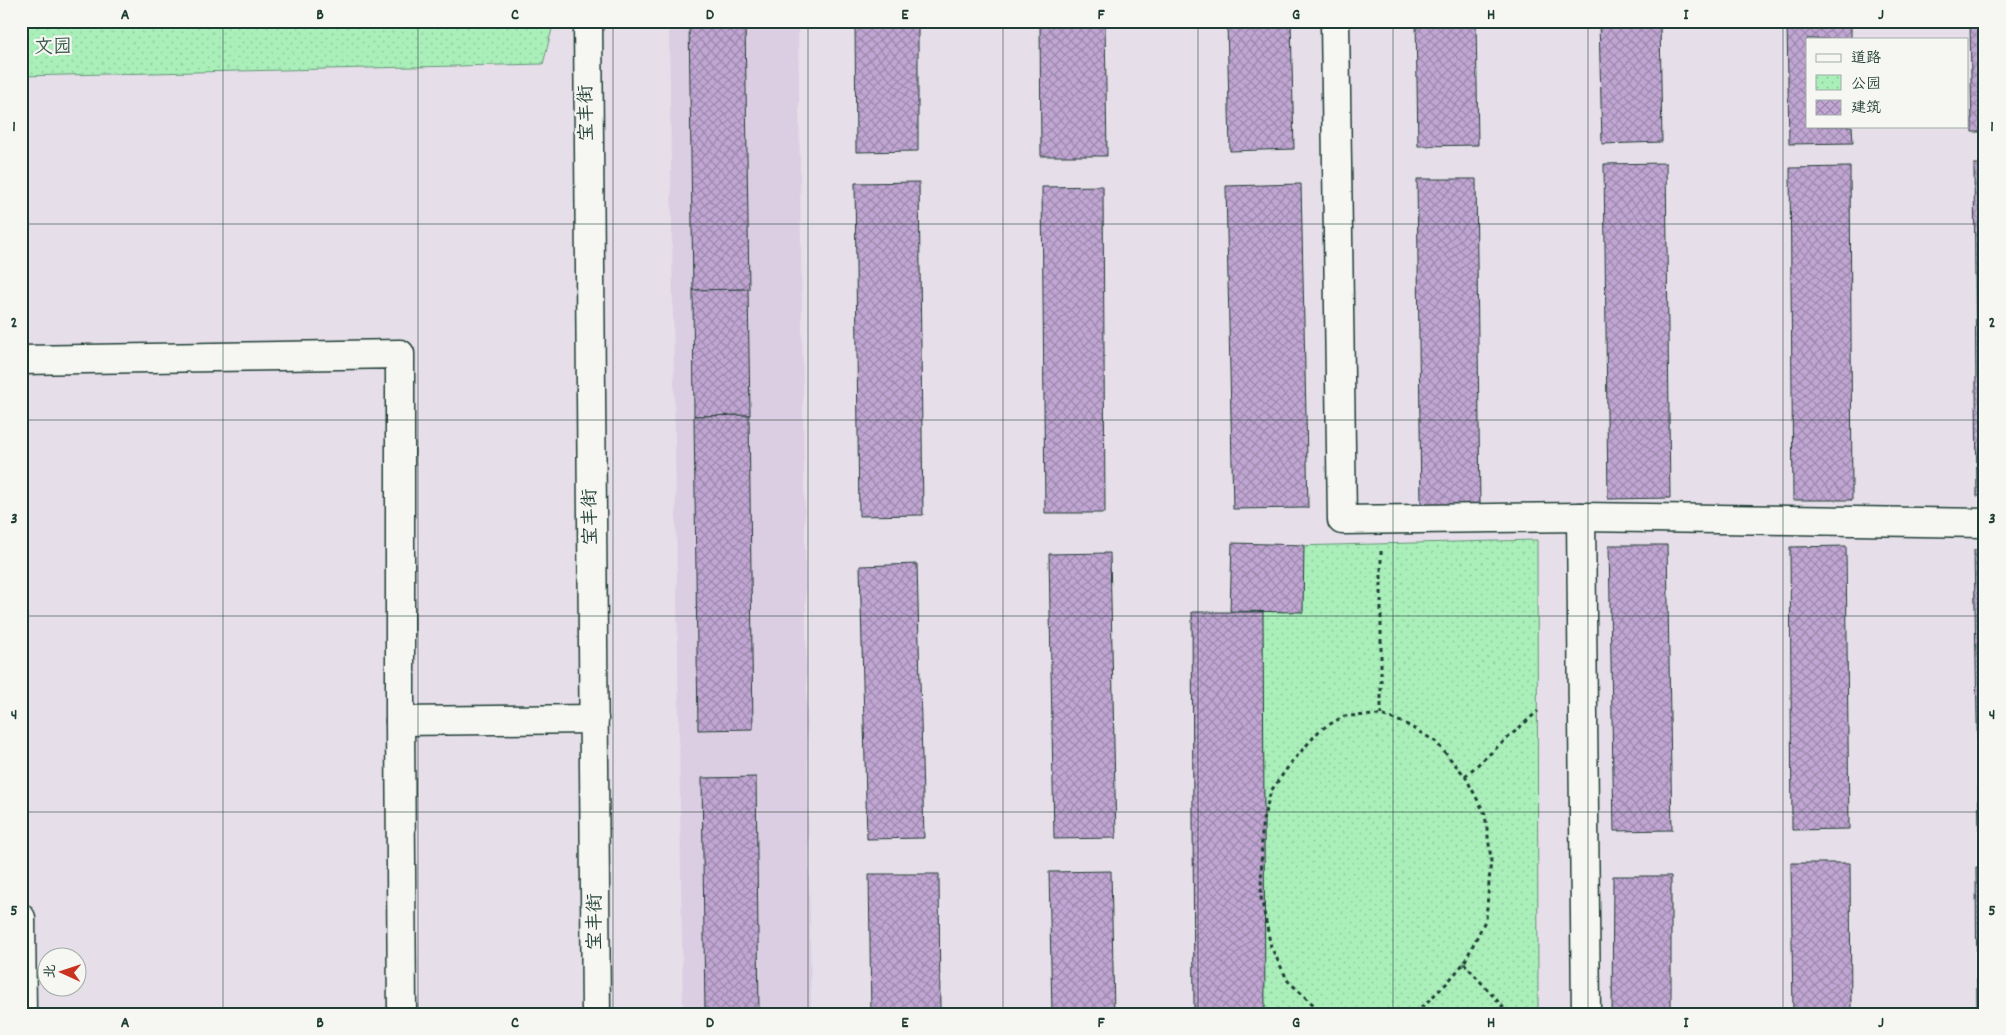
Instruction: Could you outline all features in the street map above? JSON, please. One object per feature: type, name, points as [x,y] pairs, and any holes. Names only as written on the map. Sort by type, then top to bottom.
[{"type":"street","name":"宝丰街","points":[[588,21],[596,1014]]},
{"type":"street","points":[[1335,21],[1342,520],[1581,517],[1985,523]]},
{"type":"street","points":[[21,360],[400,354],[402,1014]]},
{"type":"street","points":[[1581,517],[1586,1014]]},
{"type":"street","points":[[400,721],[594,719]]},
{"type":"street","points":[[21,918],[22,1014]]},
{"type":"path","points":[[240,21],[260,24],[273,21]]},
{"type":"path","points":[[1381,544],[1381,715]]},
{"type":"path","points":[[1465,776],[1538,711]]},
{"type":"path","points":[[1326,1014],[1319,1010],[1288,981],[1271,947],[1261,897],[1262,824],[1271,791],[1291,763],[1320,730],[1344,716],[1381,715],[1404,723],[1435,741],[1465,776],[1485,814],[1491,859],[1486,920],[1464,963],[1430,1000],[1410,1014]]},
{"type":"path","points":[[1464,963],[1509,1014]]},
{"type":"shaded area","points":[[669,21],[798,21],[811,1014],[683,1014]]},
{"type":"green space","name":"文园","points":[[21,21],[554,21],[543,64],[21,76]]},
{"type":"green space","points":[[1537,540],[1538,1014],[1215,1014],[1251,617],[1253,547]]},
{"type":"building","points":[[689,21],[745,21],[749,289],[693,290]]},
{"type":"building","points":[[855,21],[918,21],[918,151],[856,152]]},
{"type":"building","points":[[1040,21],[1105,21],[1107,156],[1041,156]]},
{"type":"building","points":[[1227,21],[1291,21],[1294,149],[1230,151]]},
{"type":"building","points":[[1416,21],[1476,21],[1478,145],[1418,146]]},
{"type":"building","points":[[1599,21],[1660,21],[1662,142],[1602,144]]},
{"type":"building","points":[[1787,21],[1851,21],[1851,38],[1806,38],[1806,128],[1852,128],[1853,143],[1789,144]]},
{"type":"building","points":[[1970,21],[1985,21],[1985,132],[1972,132]]},
{"type":"building","points":[[1666,163],[1670,498],[1608,499],[1604,164]]},
{"type":"building","points":[[1974,164],[1985,164],[1985,496],[1977,496]]},
{"type":"building","points":[[1850,167],[1852,500],[1793,500],[1790,168]]},
{"type":"building","points":[[1417,179],[1476,179],[1480,505],[1421,506]]},
{"type":"building","points":[[919,182],[923,515],[859,516],[855,183]]},
{"type":"building","points":[[1301,184],[1308,508],[1233,509],[1226,186]]},
{"type":"building","points":[[1103,186],[1105,513],[1045,513],[1042,187]]},
{"type":"building","points":[[748,289],[750,415],[694,416],[693,290]]},
{"type":"building","points":[[749,415],[753,729],[698,730],[694,416]]},
{"type":"building","points":[[1232,543],[1304,545],[1303,612],[1230,611]]},
{"type":"building","points":[[1609,545],[1667,545],[1672,830],[1614,831]]},
{"type":"building","points":[[1846,546],[1849,829],[1792,830],[1790,547]]},
{"type":"building","points":[[1985,549],[1985,830],[1979,830],[1974,550]]},
{"type":"building","points":[[1110,553],[1116,838],[1054,839],[1049,554]]},
{"type":"building","points":[[917,564],[924,838],[867,839],[860,566]]},
{"type":"building","points":[[1192,612],[1263,612],[1265,1014],[1194,1014]]},
{"type":"building","points":[[756,777],[759,1014],[705,1014],[702,778]]},
{"type":"building","points":[[1791,863],[1850,863],[1851,1014],[1793,1014]]},
{"type":"building","points":[[1976,867],[1985,867],[1985,1014],[1977,1014]]},
{"type":"building","points":[[1111,871],[1114,1014],[1052,1014],[1049,872]]},
{"type":"building","points":[[869,874],[939,874],[940,1014],[871,1014]]},
{"type":"building","points":[[1613,876],[1671,876],[1671,1014],[1612,1014]]}]
